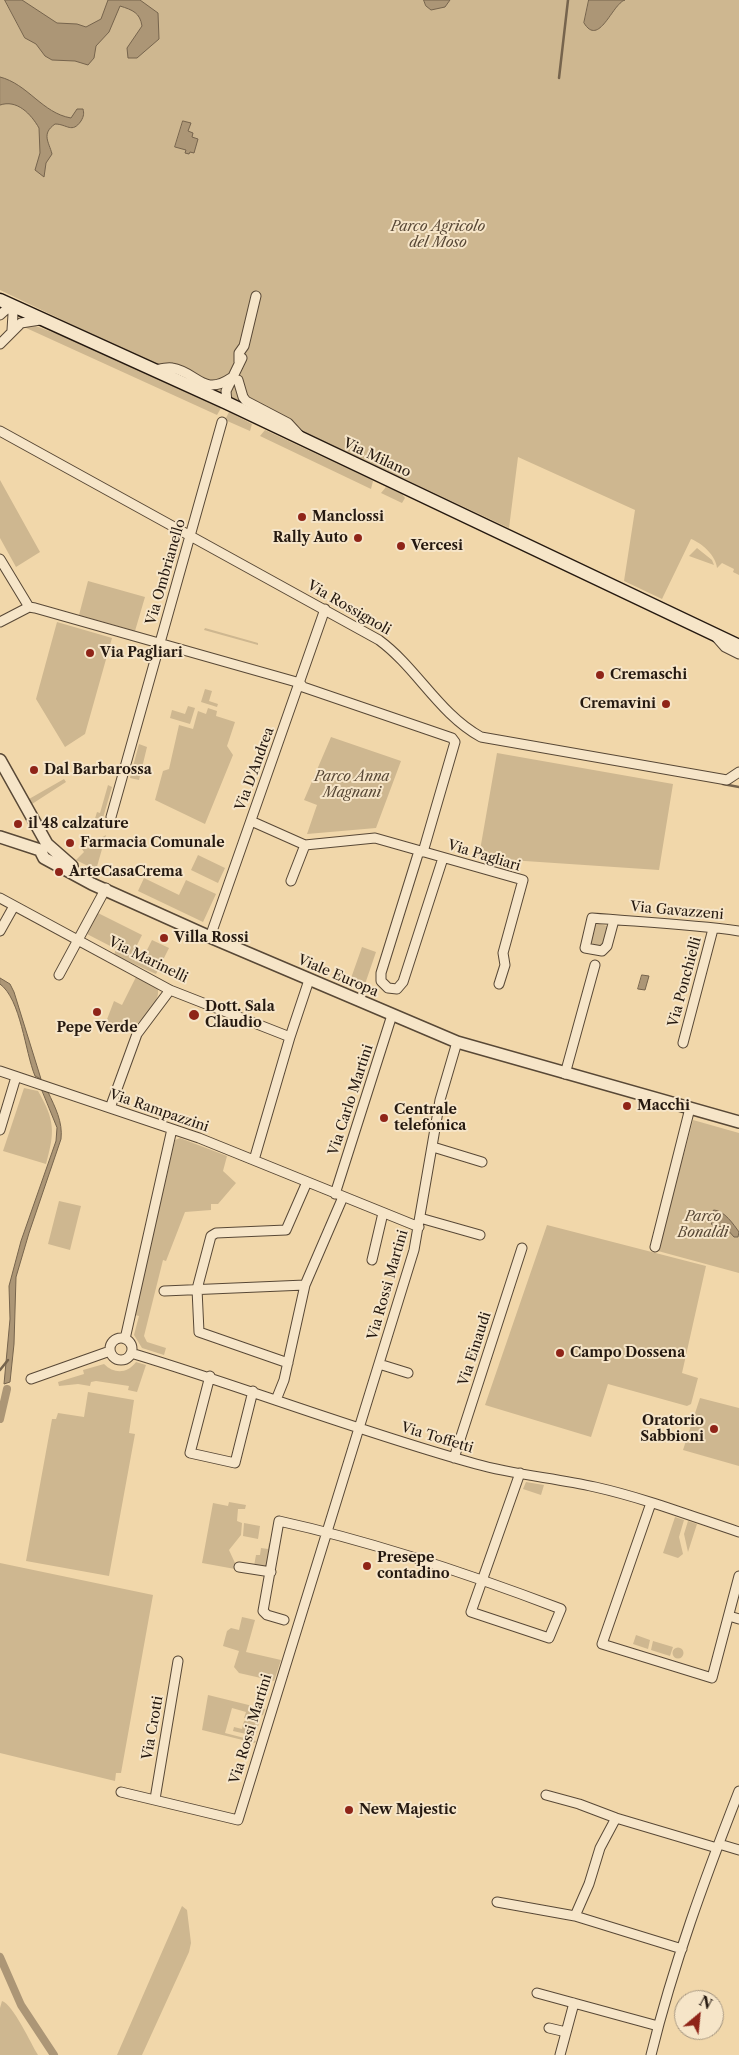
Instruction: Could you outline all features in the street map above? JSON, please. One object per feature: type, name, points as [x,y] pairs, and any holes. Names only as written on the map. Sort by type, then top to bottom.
[{"type":"main road","name":"Via Milano","points":[[6,303],[228,403],[739,646]]},
{"type":"street","points":[[228,403],[226,391],[235,377],[239,362],[244,354],[244,346],[256,296]]},
{"type":"street","points":[[0,315],[6,303]]},
{"type":"street","points":[[6,303],[13,314],[12,330]]},
{"type":"street","points":[[0,344],[21,322],[42,320]]},
{"type":"street","points":[[153,370],[172,368],[209,386],[220,386],[235,377]]},
{"type":"street","points":[[235,377],[246,401],[288,422],[304,440]]},
{"type":"street","name":"Via Ombrianello","points":[[111,817],[222,422]]},
{"type":"street","name":"Via Rossignoli","points":[[1,432],[325,609],[390,648],[458,721],[481,736],[727,780],[739,772]]},
{"type":"street","points":[[0,558],[28,607]]},
{"type":"street","points":[[0,622],[28,607],[300,683],[303,687],[452,738],[455,742],[380,973],[381,981],[388,988],[396,988],[403,982],[443,858]]},
{"type":"street","name":"Via D'Andrea","points":[[210,937],[325,609]]},
{"type":"street","points":[[714,634],[725,647],[739,654]]},
{"type":"street","points":[[0,760],[3,771],[47,851]]},
{"type":"street","name":"Via Pagliari","points":[[251,821],[305,845],[375,838],[522,880],[503,953],[505,965],[499,984]]},
{"type":"street","points":[[0,837],[47,851]]},
{"type":"street","points":[[291,881],[305,845]]},
{"type":"street","name":"Viale Europa","points":[[47,851],[95,878],[106,888],[210,937],[457,1042],[564,1074],[739,1122]]},
{"type":"street","points":[[59,974],[106,888]]},
{"type":"street","name":"Via Marinelli","points":[[0,898],[170,990],[290,1037]]},
{"type":"street","points":[[0,931],[14,906]]},
{"type":"street","name":"Via Gavazzeni","points":[[614,920],[739,931]]},
{"type":"street","name":"Via Ponchielli","points":[[683,1043],[713,929]]},
{"type":"street","points":[[564,1074],[595,965]]},
{"type":"street","points":[[254,1160],[290,1037],[310,980]]},
{"type":"street","points":[[110,1108],[137,1034],[170,990]]},
{"type":"street","name":"Via Carlo Martini","points":[[276,1400],[288,1363],[305,1285],[339,1196],[392,1015]]},
{"type":"street","name":"Via Rossi Martini","points":[[121,1792],[238,1820],[414,1250],[440,1100],[457,1042]]},
{"type":"street","name":"Via Rampazzini","points":[[0,1070],[172,1129],[254,1160],[383,1213],[480,1235]]},
{"type":"street","points":[[0,1130],[16,1077]]},
{"type":"street","points":[[655,1247],[690,1108]]},
{"type":"street","points":[[125,1339],[172,1129]]},
{"type":"street","points":[[432,1147],[482,1162]]},
{"type":"street","points":[[288,1363],[199,1332],[197,1289],[212,1236],[216,1233],[286,1230],[307,1182]]},
{"type":"street","points":[[372,1260],[383,1213]]},
{"type":"street","name":"Via Einaudi","points":[[454,1458],[522,1248]]},
{"type":"street","points":[[164,1291],[305,1285]]},
{"type":"street","points":[[31,1379],[110,1351],[113,1342],[118,1338],[125,1339],[130,1343],[132,1352]]},
{"type":"street","name":"Via Toffetti","points":[[110,1351],[113,1357],[120,1360],[127,1358],[132,1352],[210,1376],[359,1429],[454,1458],[596,1487],[739,1532]]},
{"type":"street","points":[[379,1364],[408,1373]]},
{"type":"street","points":[[210,1376],[190,1453],[235,1463],[253,1392]]},
{"type":"street","points":[[284,1620],[267,1615],[264,1611],[279,1521],[326,1531],[484,1580],[561,1609],[549,1638],[471,1612],[484,1580],[520,1473]]},
{"type":"street","points":[[651,1503],[602,1644],[712,1678],[739,1576]]},
{"type":"street","points":[[239,1567],[271,1572]]},
{"type":"street","points":[[729,1616],[739,1619]]},
{"type":"street","name":"Via Crotti","points":[[155,1799],[178,1661]]},
{"type":"street","points":[[651,2055],[682,1949],[739,1791]]},
{"type":"street","points":[[546,1796],[579,1804],[616,1818],[739,1850]]},
{"type":"street","points":[[574,1916],[589,1884],[600,1848],[616,1818]]},
{"type":"street","points":[[497,1902],[574,1916],[682,1949]]},
{"type":"street","points":[[536,1993],[658,2026]]},
{"type":"street","points":[[560,2055],[574,2003]]},
{"type":"street","points":[[549,2028],[566,2032]]},
{"type":"green space","name":"Parco Agricolo del Moso","points":[[0,0],[739,0],[739,575],[733,572],[734,569],[722,563],[717,568],[708,550],[691,539],[662,599],[624,581],[635,510],[518,457],[509,528],[347,452],[346,455],[307,437],[301,431],[150,362],[0,290]]},
{"type":"green space","points":[[30,324],[71,339],[221,408],[217,415],[24,327]]},
{"type":"green space","points":[[229,412],[252,424],[250,431],[225,420]]},
{"type":"green space","points":[[265,430],[370,479],[373,481],[371,489],[260,436]]},
{"type":"green space","points":[[0,480],[40,552],[16,567],[0,538]]},
{"type":"green space","points":[[386,487],[402,494],[405,498],[402,503],[381,493]]},
{"type":"green space","points":[[697,548],[712,560],[714,565],[689,556]]},
{"type":"green space","points":[[88,581],[145,597],[135,631],[79,615]]},
{"type":"green space","points":[[57,622],[112,638],[85,734],[65,747],[36,699]]},
{"type":"green space","points":[[205,628],[258,643],[258,645],[204,630]]},
{"type":"green space","points":[[205,689],[212,691],[209,701],[218,704],[217,707],[201,702]]},
{"type":"green space","points":[[188,706],[195,708],[190,724],[170,718],[172,710],[185,714]]},
{"type":"green space","points":[[208,708],[217,711],[216,716],[235,722],[227,746],[233,755],[205,824],[155,800],[163,771],[169,769],[179,725],[193,729],[198,711],[206,714]]},
{"type":"green space","name":"Parco Anna Magnani","points":[[331,737],[401,761],[376,828],[307,834],[317,805],[304,800]]},
{"type":"green space","points":[[139,744],[147,747],[139,780],[130,778]]},
{"type":"green space","points":[[497,753],[673,784],[659,870],[495,859],[479,856]]},
{"type":"green space","points":[[64,779],[66,782],[32,804],[29,799]]},
{"type":"green space","points":[[108,785],[112,787],[100,828],[93,825],[97,812],[100,813]]},
{"type":"green space","points":[[106,835],[96,870],[76,860],[84,852],[82,849]]},
{"type":"green space","points":[[198,855],[225,868],[218,883],[191,870]]},
{"type":"green space","points":[[144,878],[179,895],[186,880],[216,894],[203,922],[138,891]]},
{"type":"green space","points":[[98,913],[142,935],[134,951],[144,956],[152,940],[169,948],[156,974],[114,955],[116,949],[87,934]]},
{"type":"green space","points":[[596,923],[607,926],[602,947],[590,944]]},
{"type":"green space","points":[[362,947],[376,952],[364,987],[350,981]]},
{"type":"green space","points":[[136,977],[158,989],[158,995],[153,1006],[131,1030],[106,1022],[114,1001],[122,1005]]},
{"type":"green space","points":[[24,1088],[38,1091],[48,1110],[52,1134],[46,1164],[3,1151]]},
{"type":"green space","name":"Parco Bonaldi","points":[[693,1120],[739,1133],[739,1273],[658,1251]]},
{"type":"green space","points":[[180,1138],[227,1156],[223,1171],[236,1183],[218,1204],[211,1204],[211,1210],[185,1212],[166,1261],[163,1260],[144,1336],[147,1342],[166,1348],[164,1355],[142,1348],[134,1335],[139,1316],[135,1315],[175,1140]]},
{"type":"green space","points":[[59,1201],[81,1206],[70,1250],[48,1244]]},
{"type":"green space","name":"Campo Dossena","points":[[547,1225],[706,1266],[682,1373],[698,1378],[691,1404],[687,1406],[608,1384],[591,1437],[485,1405]]},
{"type":"green space","points":[[136,1362],[146,1365],[137,1392],[128,1390],[129,1386],[96,1381],[91,1382],[90,1386],[78,1384],[59,1386],[58,1382],[84,1374],[83,1370],[104,1364],[112,1370],[125,1371]]},
{"type":"green space","points":[[88,1392],[134,1400],[129,1433],[135,1434],[109,1576],[26,1561],[52,1419],[56,1419],[58,1413],[84,1417]]},
{"type":"green space","name":"Oratorio Sabbioni","points":[[700,1398],[739,1408],[739,1466],[683,1450]]},
{"type":"green space","points":[[526,1482],[544,1485],[541,1495],[523,1489]]},
{"type":"green space","points":[[229,1502],[246,1505],[245,1509],[238,1509],[237,1521],[242,1523],[241,1535],[229,1550],[235,1563],[235,1569],[202,1563],[213,1503],[228,1506]]},
{"type":"green space","points":[[675,1517],[684,1520],[679,1537],[683,1554],[678,1558],[663,1553]]},
{"type":"green space","points":[[688,1521],[697,1524],[688,1552],[684,1534]]},
{"type":"green space","points":[[244,1523],[260,1526],[258,1539],[243,1536]]},
{"type":"green space","points":[[269,1543],[272,1543],[268,1567],[254,1566],[256,1555],[260,1555],[261,1548],[268,1549]]},
{"type":"green space","points":[[0,1563],[153,1595],[121,1773],[116,1773],[115,1781],[0,1753]]},
{"type":"green space","points":[[242,1617],[255,1620],[246,1652],[281,1660],[274,1681],[239,1673],[234,1667],[239,1651],[223,1646],[227,1631],[231,1628],[239,1630]]},
{"type":"green space","points":[[636,1635],[650,1640],[648,1649],[633,1644]]},
{"type":"green space","points":[[653,1641],[673,1647],[670,1656],[651,1650]]},
{"type":"green space","points":[[678,1647],[684,1653],[678,1659],[672,1653]]},
{"type":"green space","points":[[208,1695],[265,1709],[263,1715],[244,1718],[246,1712],[232,1708],[225,1733],[256,1741],[255,1743],[202,1730]]},
{"type":"green space","points":[[258,1718],[260,1720],[255,1736],[233,1731],[234,1727],[242,1729],[244,1721]]},
{"type":"green space","points":[[182,1906],[187,1910],[191,1943],[189,1952],[142,2055],[117,2055]]},
{"type":"green space","points":[[2,2001],[11,2009],[38,2055],[0,2055],[0,2008]]},
{"type":"shaded area","points":[[5,0],[22,0],[57,23],[77,24],[86,27],[101,19],[108,0],[140,0],[158,13],[159,39],[137,58],[128,58],[127,48],[142,26],[140,18],[135,13],[120,6],[109,32],[96,46],[94,58],[88,65],[75,61],[52,60],[45,56],[36,44],[25,38]]},
{"type":"shaded area","points":[[424,0],[450,0],[445,7],[431,10],[426,6]]},
{"type":"shaded area","points":[[589,0],[625,0],[620,3],[600,28],[595,31],[584,23]]},
{"type":"shaded area","points":[[0,77],[19,86],[43,105],[61,115],[71,118],[77,109],[83,109],[84,115],[75,127],[55,124],[48,131],[47,138],[52,154],[46,163],[44,177],[35,170],[40,153],[39,128],[28,113],[18,106],[12,104],[0,105]]},
{"type":"shaded area","points":[[183,121],[191,123],[188,131],[193,133],[192,137],[198,139],[194,153],[185,153],[186,150],[175,147]]},
{"type":"shaded area","points":[[642,975],[649,976],[645,990],[638,989]]},
{"type":"shaded area","points":[[0,978],[10,984],[14,992],[41,1079],[35,1076],[18,1013],[7,991],[0,984]]},
{"type":"shaded area","points":[[42,1090],[48,1092],[56,1109],[61,1127],[61,1139],[16,1277],[14,1344],[10,1382],[4,1384],[10,1319],[9,1286],[21,1241],[56,1141],[57,1128]]},
{"type":"shaded area","points":[[714,1210],[721,1212],[728,1218],[739,1232],[738,1237],[734,1237],[726,1228],[712,1225],[710,1218]]},
{"type":"waterway","points":[[559,78],[568,0]]},
{"type":"waterway","points":[[723,784],[739,787]]},
{"type":"waterway","points":[[0,1370],[8,1360]]},
{"type":"waterway","points":[[0,1419],[7,1389]]},
{"type":"waterway","points":[[0,1957],[21,2005],[54,2055]]},
{"type":"place","name":"Manclossi","points":[[302,517]]},
{"type":"place","name":"Rally Auto","points":[[358,538]]},
{"type":"place","name":"Vercesi","points":[[401,546]]},
{"type":"place","name":"Via Pagliari","points":[[90,653]]},
{"type":"place","name":"Cremaschi","points":[[600,675]]},
{"type":"place","name":"Cremavini","points":[[666,704]]},
{"type":"place","name":"Dal Barbarossa","points":[[34,770]]},
{"type":"place","name":"il 48 calzature","points":[[18,824]]},
{"type":"place","name":"Farmacia Comunale","points":[[70,843]]},
{"type":"place","name":"ArteCasaCrema","points":[[59,872]]},
{"type":"place","name":"Villa Rossi","points":[[164,938]]},
{"type":"place","name":"Pepe Verde","points":[[97,1012]]},
{"type":"place","name":"Dott. Sala Claudio","points":[[194,1015]]},
{"type":"place","name":"Macchi","points":[[627,1106]]},
{"type":"place","name":"Centrale telefonica","points":[[384,1118]]},
{"type":"place","name":"Campo Dossena","points":[[560,1353]]},
{"type":"place","name":"Oratorio Sabbioni","points":[[714,1429]]},
{"type":"place","name":"Presepe contadino","points":[[367,1566]]},
{"type":"place","name":"New Majestic","points":[[349,1810]]}]
